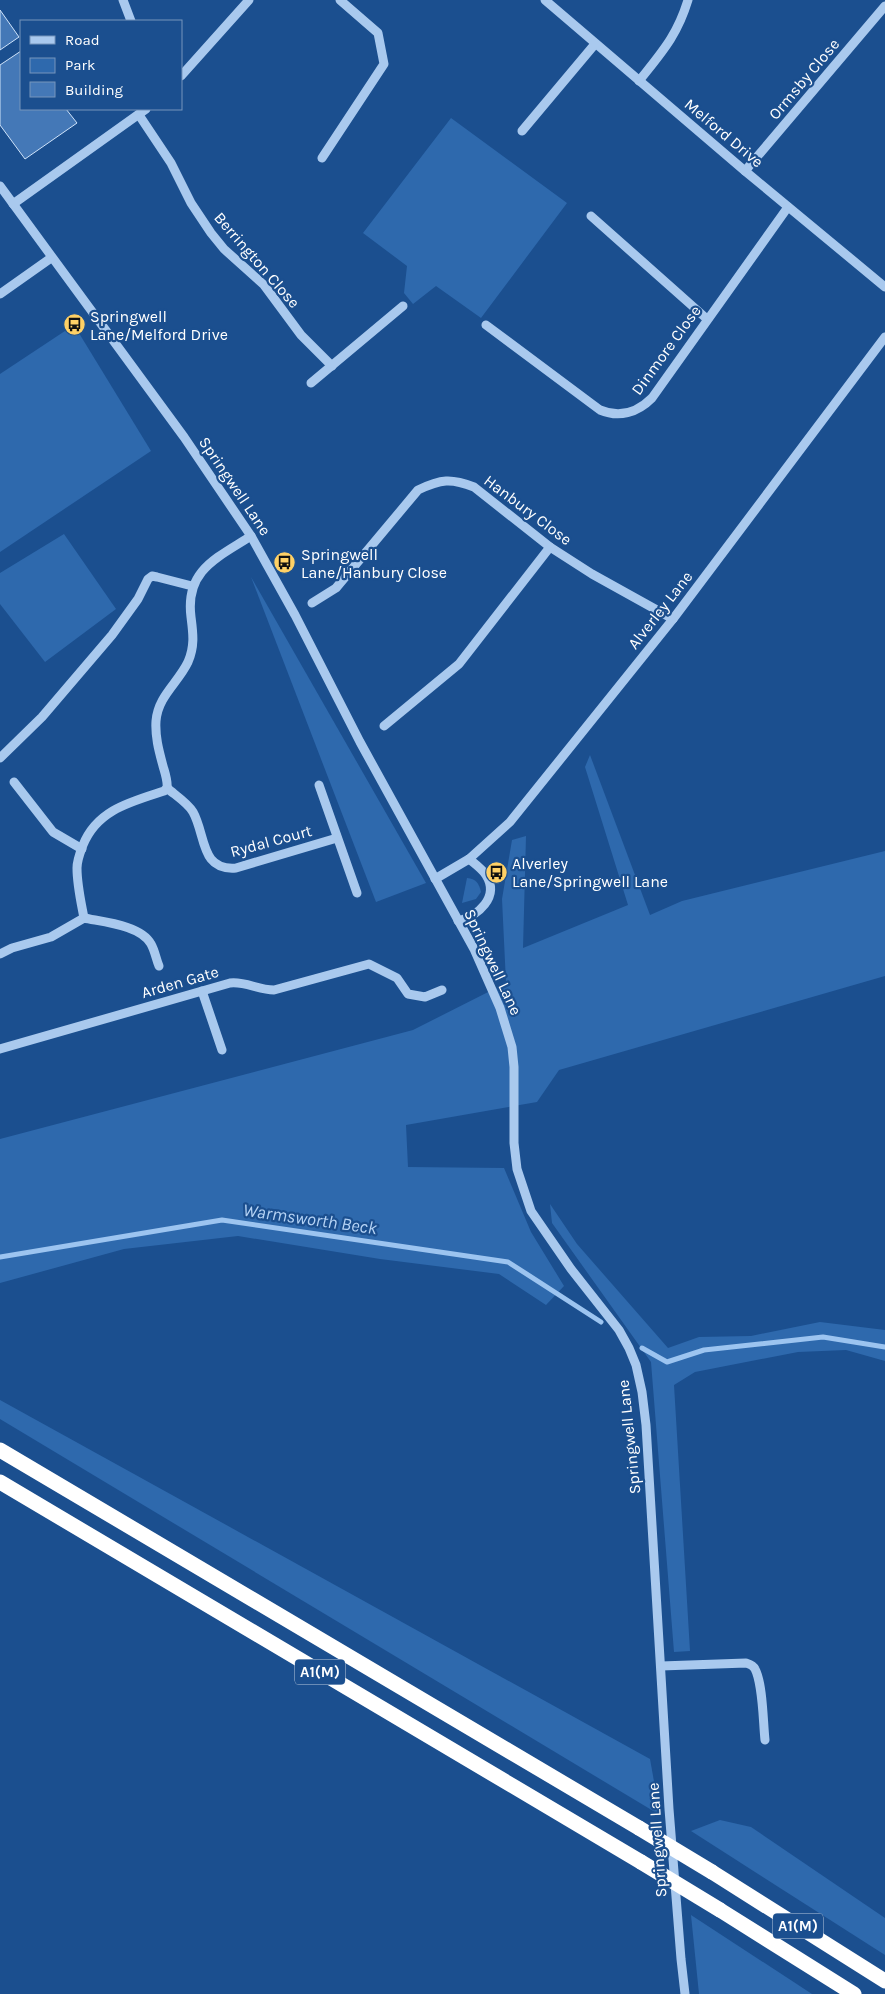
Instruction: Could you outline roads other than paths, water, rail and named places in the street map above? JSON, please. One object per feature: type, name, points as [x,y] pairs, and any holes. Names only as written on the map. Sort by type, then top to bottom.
[{"type":"highway","name":"A1(M)","points":[[0,1450],[639,1828],[885,1981]]},
{"type":"highway","name":"A1(M)","points":[[0,1482],[641,1862],[854,1994]]},
{"type":"street","points":[[123,0],[131,20]]},
{"type":"street","points":[[182,75],[249,0]]},
{"type":"street","points":[[322,158],[384,64],[378,33],[340,0]]},
{"type":"street","name":"Melford Drive","points":[[545,0],[745,171],[885,287]]},
{"type":"street","points":[[639,81],[672,40],[683,17],[688,0]]},
{"type":"street","name":"Ormsby Close","points":[[745,171],[885,6]]},
{"type":"street","points":[[522,131],[595,44]]},
{"type":"street","points":[[13,204],[145,110]]},
{"type":"street","name":"Berrington Close","points":[[139,115],[171,163],[191,203],[211,233],[224,249],[264,286],[301,336],[332,366]]},
{"type":"street","name":"Springwell Lane","points":[[0,186],[184,437],[251,536],[295,614],[360,742],[474,949],[508,1029],[514,1066],[514,1142],[517,1168],[531,1211],[571,1269],[619,1330],[636,1365],[646,1425],[669,1809],[685,1994]]},
{"type":"street","name":"Dinmore Close","points":[[486,325],[600,410],[616,414],[630,413],[644,406],[652,398],[788,207]]},
{"type":"street","points":[[591,216],[707,319]]},
{"type":"street","points":[[0,294],[51,258]]},
{"type":"street","points":[[311,383],[403,306]]},
{"type":"street","name":"Alverley Lane","points":[[435,879],[469,859],[510,822],[673,619],[885,337]]},
{"type":"street","name":"Hanbury Close","points":[[312,603],[336,588],[418,490],[433,482],[446,480],[461,482],[474,487],[550,548],[592,574],[673,619]]},
{"type":"street","points":[[84,918],[77,879],[77,865],[82,849],[92,829],[113,809],[164,791],[167,788],[158,746],[156,722],[161,701],[181,674],[192,650],[194,640],[189,604],[192,586],[200,572],[210,562],[251,536]]},
{"type":"street","points":[[384,726],[459,664],[550,548]]},
{"type":"street","points":[[0,758],[42,717],[112,635],[138,600],[148,578],[152,576],[158,577],[192,586]]},
{"type":"street","points":[[14,782],[53,832],[82,849]]},
{"type":"street","name":"Rydal Court","points":[[319,785],[357,893]]},
{"type":"street","name":"Rydal Court","points":[[167,788],[193,811],[209,858],[222,867],[236,868],[337,838]]},
{"type":"street","points":[[458,921],[482,909],[490,894],[486,876],[469,859]]},
{"type":"street","points":[[0,954],[12,948],[51,937],[84,918],[117,924],[137,931],[151,943],[159,966]]},
{"type":"street","name":"Arden Gate","points":[[0,1049],[238,982],[266,990],[282,989],[369,964],[397,978],[408,994],[425,997],[442,990]]},
{"type":"street","points":[[202,991],[222,1050]]},
{"type":"street","points":[[661,1666],[750,1664],[755,1668],[759,1682],[765,1740]]},
{"type":"waterway","name":"Warmsworth Beck","points":[[0,1257],[222,1220],[508,1262],[601,1322]]},
{"type":"waterway","name":"Warmsworth Beck","points":[[642,1348],[667,1362],[704,1350],[823,1337],[885,1347]]},
{"type":"place","name":"Springwell Lane/Melford Drive","points":[[74,325]]},
{"type":"place","name":"Springwell Lane/Hanbury Close","points":[[285,563]]},
{"type":"place","name":"Alverley Lane/Springwell Lane","points":[[496,872]]}]
